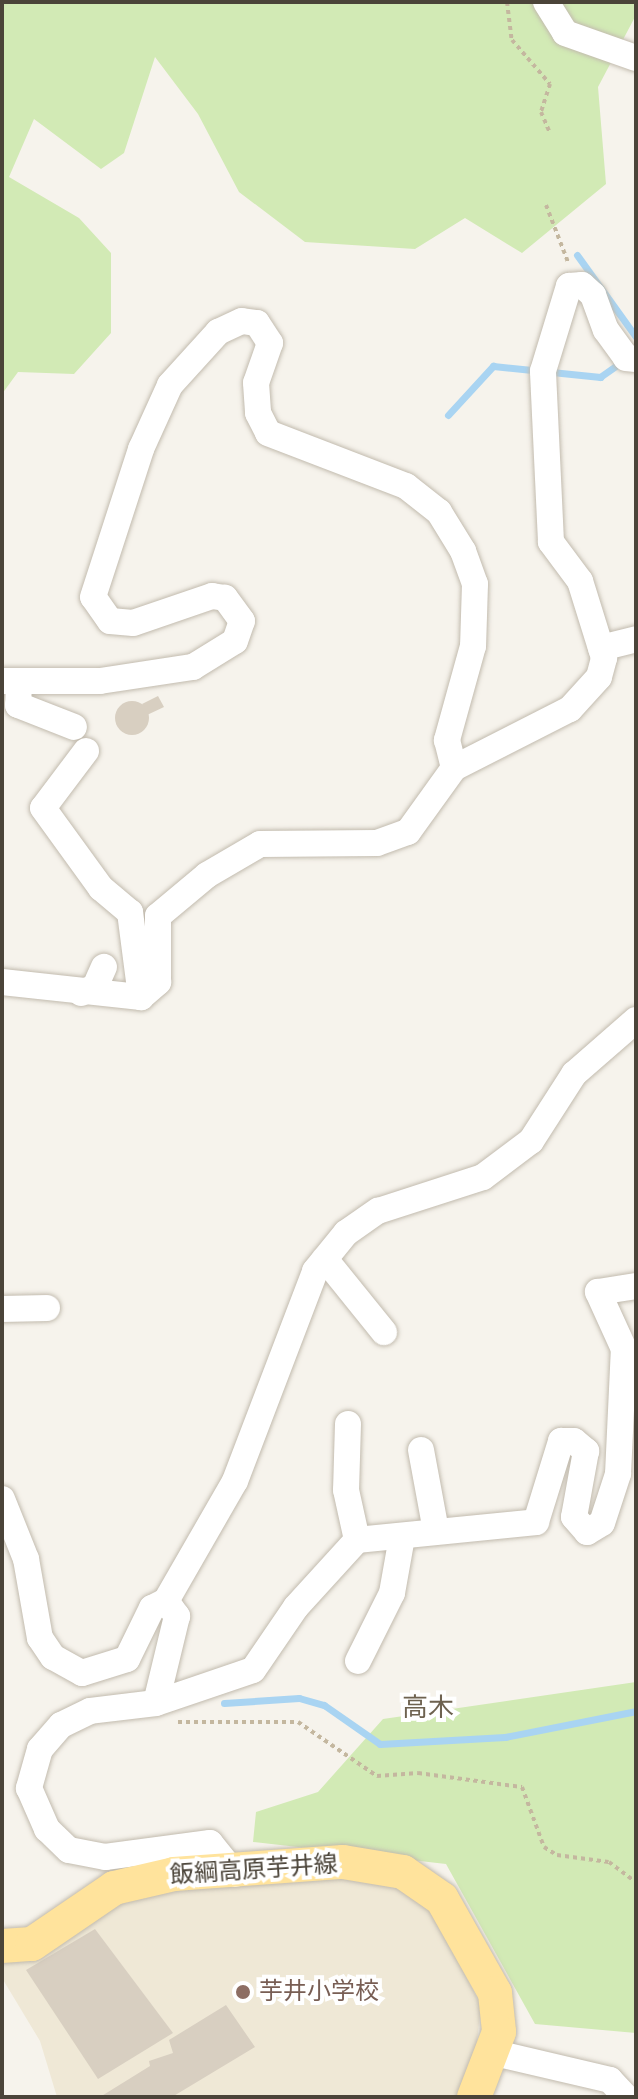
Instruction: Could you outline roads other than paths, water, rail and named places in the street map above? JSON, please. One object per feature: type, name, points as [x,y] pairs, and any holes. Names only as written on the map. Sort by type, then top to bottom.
[{"type":"main road","name":"飯綱高原芋井線","points":[[2,1946],[32,1944],[114,1888],[174,1874],[235,1874],[343,1862],[403,1872],[442,1899],[478,1956],[495,1993],[495,2053],[474,2097]]},
{"type":"street","points":[[546,2],[565,33],[636,58]]},
{"type":"street","points":[[2,982],[81,993],[141,997],[158,982],[158,916],[207,875],[260,844],[377,843],[408,832],[454,768],[570,709],[599,677],[601,648],[580,581],[551,542],[543,371],[569,286],[582,285],[626,358],[636,359]]},
{"type":"street","points":[[74,727],[46,721],[18,705],[10,681],[100,681],[193,667],[235,641],[242,621],[236,605],[225,598],[212,596],[133,623],[110,621],[93,597],[141,449],[170,385],[218,332],[242,321],[257,323],[270,343],[256,383],[258,413],[268,433],[406,486],[439,512],[463,551],[475,584],[473,646],[447,740],[454,768]]},
{"type":"street","points":[[601,648],[636,639]]},
{"type":"street","points":[[86,751],[43,808],[101,888],[130,912],[141,997]]},
{"type":"street","points":[[81,993],[95,987],[104,967]]},
{"type":"street","points":[[2,1499],[26,1559],[40,1638],[65,1665],[82,1673],[127,1659],[152,1608],[166,1601],[235,1481],[274,1387],[303,1291],[325,1259],[378,1211],[483,1177],[531,1141],[574,1074],[636,1020]]},
{"type":"street","points":[[325,1259],[384,1332]]},
{"type":"street","points":[[235,1874],[210,1843],[105,1857],[69,1850],[37,1810],[29,1788],[40,1749],[61,1725],[90,1711],[156,1703],[253,1670],[296,1607],[357,1540],[536,1522],[561,1441],[574,1441],[586,1451],[574,1517],[587,1532],[602,1523],[618,1474],[624,1349],[598,1292],[636,1286]]},
{"type":"street","points":[[2,1309],[47,1308]]},
{"type":"street","points":[[348,1424],[346,1490],[357,1540]]},
{"type":"street","points":[[421,1450],[436,1531]]},
{"type":"street","points":[[358,1661],[392,1593],[402,1537]]},
{"type":"street","points":[[156,1703],[177,1616],[166,1601]]},
{"type":"street","points":[[495,2053],[610,2080],[626,2097]]},
{"type":"waterway","points":[[577,255],[636,337]]},
{"type":"waterway","points":[[448,415],[493,366],[600,377],[623,361]]},
{"type":"waterway","points":[[224,1703],[299,1698],[324,1705],[380,1744],[505,1737],[636,1711]]},
{"type":"place","name":"芋井小学校","points":[[243,1992]]},
{"type":"district","name":"高木","points":[[428,1709]]}]
